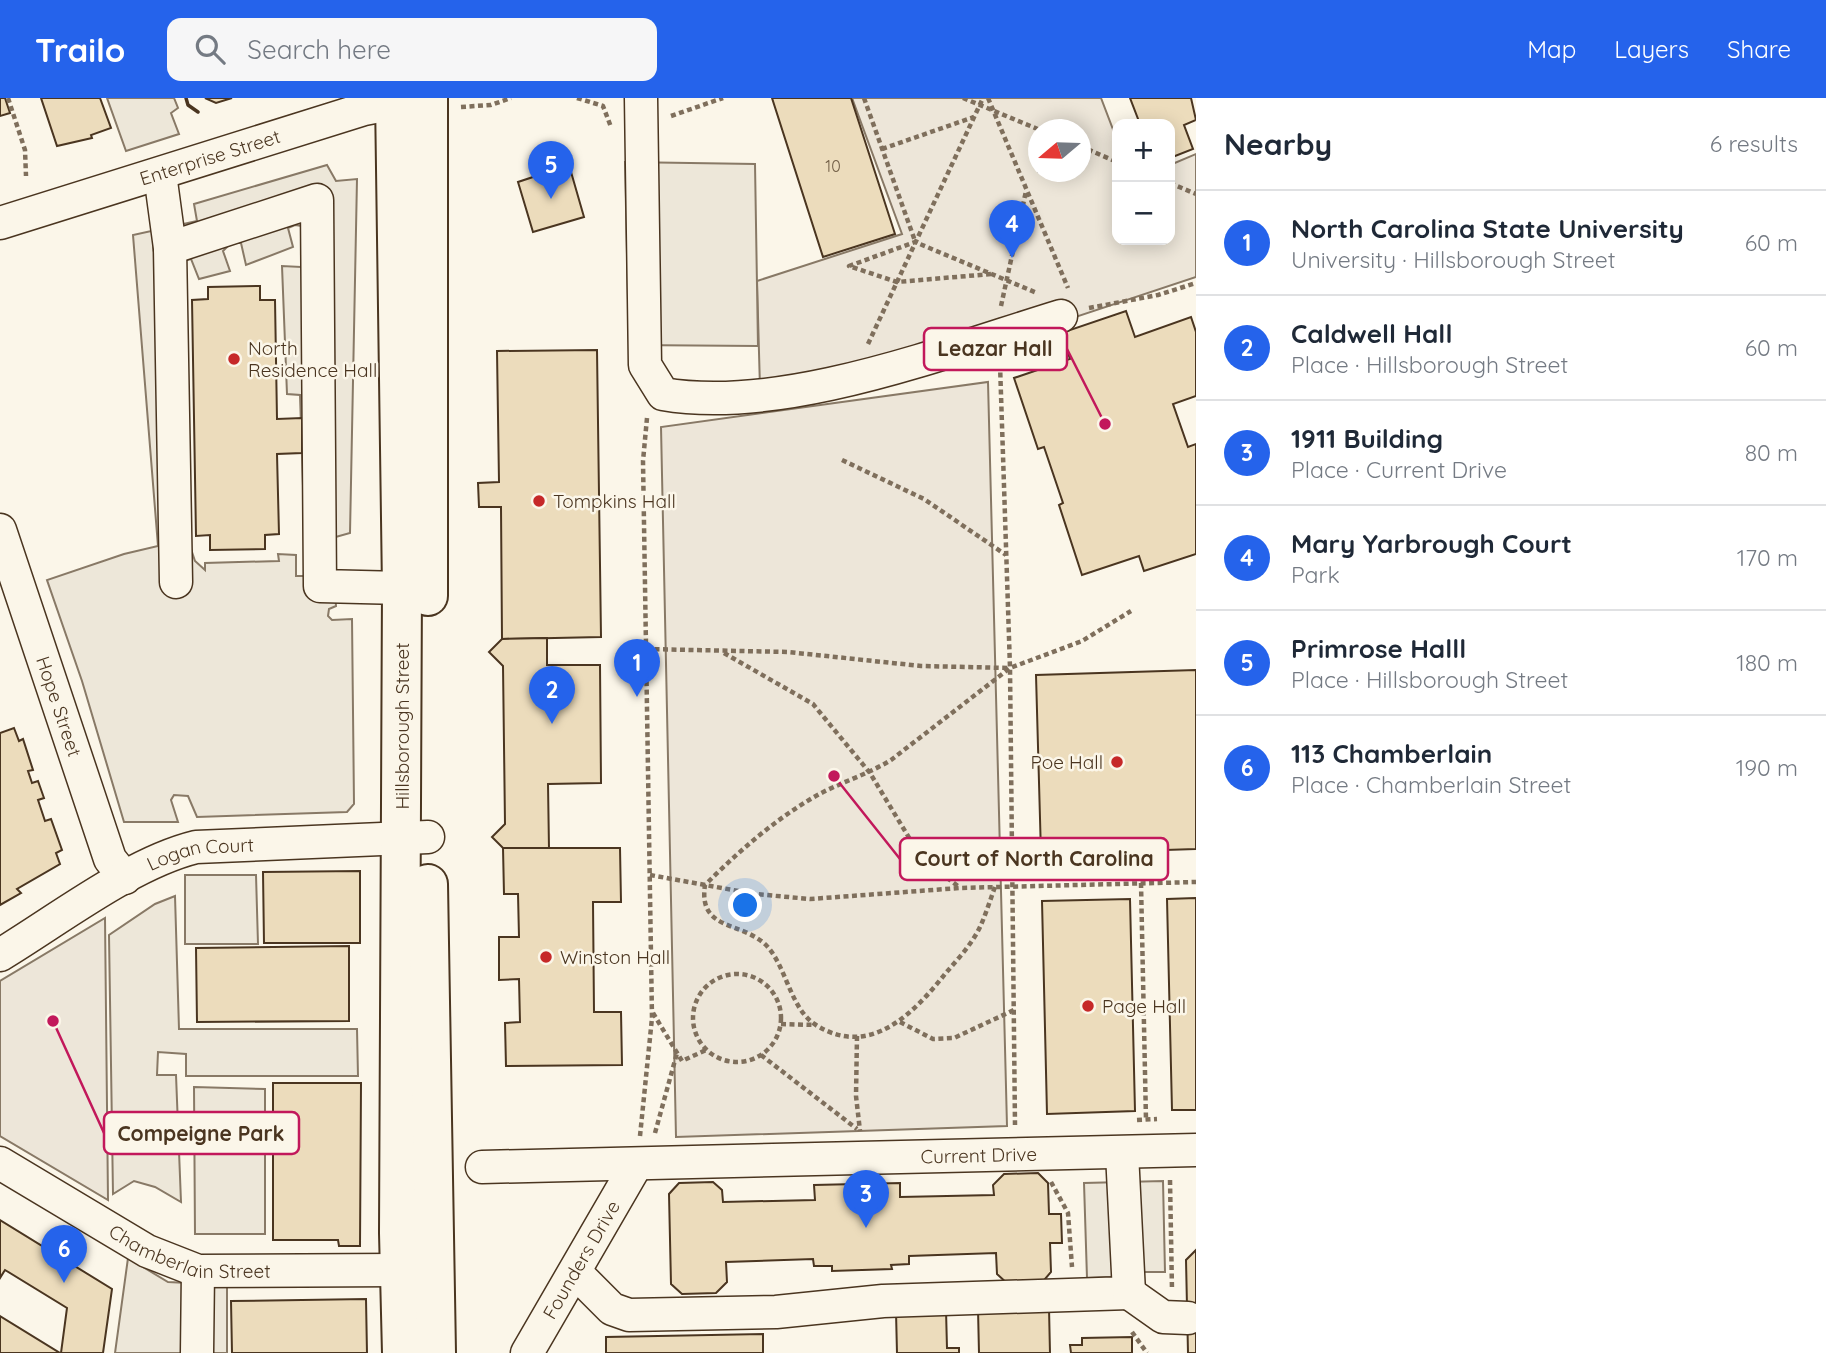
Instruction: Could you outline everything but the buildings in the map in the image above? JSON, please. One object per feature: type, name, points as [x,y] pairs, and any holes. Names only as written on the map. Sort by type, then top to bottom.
[{"type":"main road","name":"Hillsborough Street","points":[[418,101],[402,588],[436,1353]]},
{"type":"main road","name":"Hillsborough Street","points":[[402,1353],[399,1270],[415,838],[418,101]]},
{"type":"street","points":[[640,98],[645,365],[663,394],[756,396],[867,375],[1069,313]]},
{"type":"street","name":"Enterprise Street","points":[[0,223],[365,109],[418,101]]},
{"type":"street","points":[[160,174],[170,248],[176,582]]},
{"type":"street","points":[[170,248],[317,200],[320,586],[402,588]]},
{"type":"street","name":"Hope Street","points":[[0,530],[110,859],[125,878]]},
{"type":"street","name":"Logan Court","points":[[0,955],[156,860],[196,847],[415,838]]},
{"type":"street","name":"Current Drive","points":[[482,1167],[644,1154],[1122,1153],[1196,1150]]},
{"type":"street","points":[[1122,1153],[1129,1293]]},
{"type":"street","name":"Founders Drive","points":[[527,1353],[644,1154]]},
{"type":"street","name":"Chamberlain Street","points":[[0,1163],[146,1251],[213,1271],[399,1270]]},
{"type":"street","points":[[197,1353],[213,1271]]},
{"type":"street","points":[[576,1273],[612,1309],[629,1315],[776,1312],[883,1301],[1129,1293],[1163,1317],[1182,1318]]},
{"type":"path","points":[[8,98],[25,150],[26,176]]},
{"type":"path","points":[[418,101],[491,105],[511,98]]},
{"type":"path","points":[[577,98],[603,106],[611,128]]},
{"type":"path","points":[[670,116],[723,98]]},
{"type":"path","points":[[864,98],[915,242]]},
{"type":"path","points":[[963,98],[1028,125]]},
{"type":"path","points":[[867,375],[862,356],[980,104],[986,98],[1026,191],[1069,313]]},
{"type":"path","points":[[882,149],[974,117]]},
{"type":"path","points":[[1091,151],[1112,160]]},
{"type":"path","points":[[1175,186],[1196,194]]},
{"type":"path","points":[[1001,307],[1026,191]]},
{"type":"path","points":[[991,274],[897,282],[849,266],[915,242],[1055,299],[1069,313]]},
{"type":"path","points":[[1069,313],[1158,295],[1196,283]]},
{"type":"path","points":[[1000,360],[1010,668],[1015,1120]]},
{"type":"path","points":[[644,1154],[652,1011],[643,461],[647,418],[663,394]]},
{"type":"path","points":[[842,460],[924,499],[1007,555]]},
{"type":"path","points":[[995,887],[979,929],[925,999],[900,1022],[880,1032],[857,1036],[831,1032],[806,1017],[779,960],[762,942],[709,914],[704,895],[705,885],[775,822],[816,796],[870,773],[917,743],[960,705],[1010,668],[1082,641],[1131,611]]},
{"type":"path","points":[[646,649],[788,652],[921,666],[1010,668]]},
{"type":"path","points":[[721,652],[813,704],[870,773],[911,841],[933,867],[959,888]]},
{"type":"path","points":[[650,875],[810,899],[959,888],[1196,882]]},
{"type":"path","points":[[1141,883],[1146,1119]]},
{"type":"path","points":[[722,976],[752,976],[765,984],[775,995],[781,1024],[777,1036],[761,1055],[748,1061],[733,1062],[718,1059],[706,1050],[697,1038],[692,1024],[693,1009],[709,983],[722,976]]},
{"type":"path","points":[[900,1022],[933,1039],[954,1038],[1014,1010]]},
{"type":"path","points":[[652,1011],[682,1061],[706,1050]]},
{"type":"path","points":[[781,1024],[817,1025]]},
{"type":"path","points":[[856,1096],[857,1036]]},
{"type":"path","points":[[644,1154],[677,1053]]},
{"type":"path","points":[[761,1055],[860,1132]]},
{"type":"path","points":[[1170,1175],[1172,1294],[1182,1318]]},
{"type":"path","points":[[1047,1177],[1068,1213],[1072,1271]]},
{"type":"shaded area","points":[[107,98],[174,98],[178,108],[171,113],[179,134],[126,151]]},
{"type":"shaded area","points":[[852,98],[1101,98],[1112,127],[1112,245],[1175,245],[1175,163],[1196,154],[1196,277],[931,365],[760,388],[757,281],[902,234]]},
{"type":"shaded area","points":[[625,162],[755,164],[758,346],[629,345]]},
{"type":"shaded area","points":[[327,165],[336,181],[357,179],[350,533],[332,538],[336,606],[329,609],[328,616],[332,620],[352,619],[354,804],[347,812],[197,817],[188,796],[174,795],[171,800],[178,822],[124,822],[82,681],[47,580],[124,554],[158,546],[133,235],[197,221],[194,204]],"holes":[[[302,226],[305,244],[301,267],[282,266],[287,394],[300,395],[306,576],[296,576],[296,555],[278,554],[279,561],[205,563],[205,570],[195,561],[190,546],[183,261],[191,259],[199,279],[230,271],[223,251],[231,243],[241,243],[246,265],[293,247],[288,228]]]},
{"type":"shaded area","points":[[988,382],[1007,1126],[676,1137],[661,427]]},
{"type":"shaded area","points":[[185,875],[256,875],[258,944],[185,944]]},
{"type":"shaded area","points":[[175,896],[179,1029],[357,1029],[358,1076],[186,1076],[186,1054],[158,1052],[157,1075],[176,1075],[181,1202],[155,1187],[134,1181],[113,1194],[109,935],[155,904]]},
{"type":"shaded area","points":[[105,918],[108,1200],[0,1136],[0,981]]},
{"type":"shaded area","points":[[194,1087],[265,1089],[265,1234],[195,1234]]},
{"type":"shaded area","points":[[1163,1181],[1165,1272],[1144,1272],[1141,1276],[1087,1278],[1084,1183]]},
{"type":"shaded area","points":[[128,1258],[168,1282],[227,1285],[227,1353],[115,1353]]},
{"type":"wall","points":[[186,98],[188,105],[198,112]]},
{"type":"place","name":"Primrose Halll","points":[[551,199]]},
{"type":"place","name":"Mary Yarbrough Court","points":[[1012,258]]},
{"type":"place","name":"North Residence Hall","points":[[234,359]]},
{"type":"place","name":"Leazar Hall","points":[[1105,424]]},
{"type":"place","name":"Tompkins Hall","points":[[539,501]]},
{"type":"place","name":"North Carolina State University","points":[[637,697]]},
{"type":"place","name":"Caldwell Hall","points":[[552,724]]},
{"type":"place","name":"Poe Hall","points":[[1117,762]]},
{"type":"place","name":"Court of North Carolina","points":[[834,776]]},
{"type":"place","name":"Winston Hall","points":[[546,957]]},
{"type":"place","name":"Page Hall","points":[[1088,1006]]},
{"type":"place","name":"Compeigne Park","points":[[53,1021]]},
{"type":"place","name":"1911 Building","points":[[866,1228]]},
{"type":"place","name":"113 Chamberlain","points":[[64,1283]]}]
